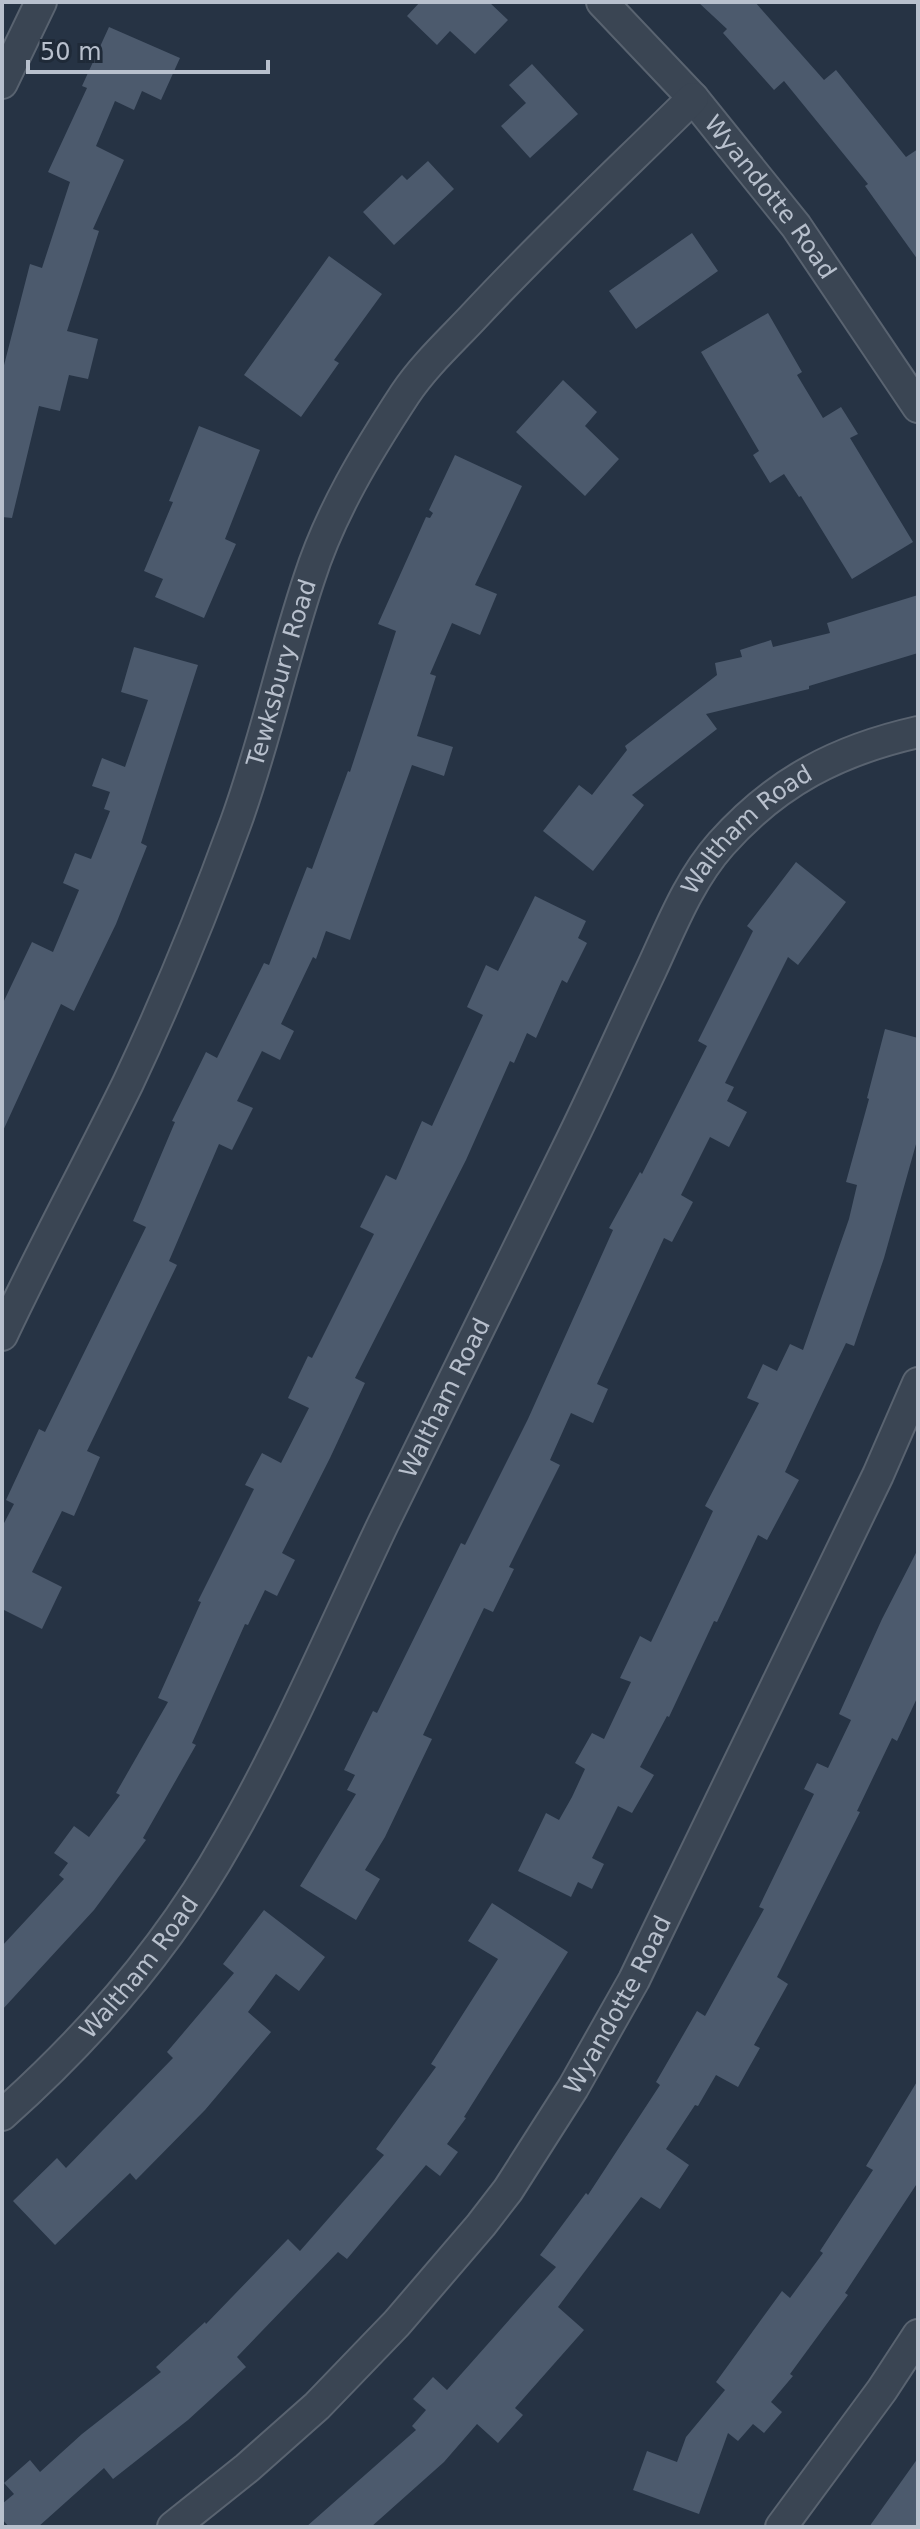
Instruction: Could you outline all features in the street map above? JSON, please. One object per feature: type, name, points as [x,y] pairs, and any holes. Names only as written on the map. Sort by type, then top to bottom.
[{"type":"street","points":[[2,83],[41,2]]},
{"type":"street","name":"Wyandotte Road","points":[[602,2],[693,98],[796,226],[918,407]]},
{"type":"street","name":"Tewksbury Road","points":[[2,1335],[57,1219],[128,1082],[185,954],[263,742],[309,577],[339,506],[363,461],[408,390],[428,365],[502,286],[693,98]]},
{"type":"street","name":"Waltham Road","points":[[2,2115],[55,2068],[136,1977],[229,1840],[573,1138],[674,919],[701,870],[720,845],[758,806],[792,780],[869,745],[918,732]]},
{"type":"street","name":"Wyandotte Road","points":[[173,2527],[247,2468],[317,2406],[397,2323],[508,2190],[573,2088],[634,1980],[878,1475],[918,1383]]},
{"type":"street","points":[[781,2527],[882,2390],[918,2335]]},
{"type":"building","points":[[420,2],[489,2],[508,20],[475,54],[450,31],[437,45],[407,16]]},
{"type":"building","points":[[698,2],[755,2],[824,80],[836,70],[906,157],[918,149],[918,260],[865,186],[868,184],[784,81],[774,90],[723,33],[727,29]]},
{"type":"building","points":[[109,27],[180,58],[161,100],[142,91],[134,110],[115,101],[96,146],[124,160],[93,229],[99,231],[67,331],[98,339],[88,379],[69,375],[60,411],[39,406],[12,518],[2,517],[2,373],[30,264],[42,268],[70,182],[48,172],[87,88],[82,86]]},
{"type":"building","points":[[532,64],[578,114],[530,158],[501,126],[526,103],[509,85]]},
{"type":"building","points":[[428,161],[454,189],[394,245],[363,212],[402,175],[407,180]]},
{"type":"building","points":[[692,233],[718,271],[636,329],[609,291]]},
{"type":"building","points":[[329,256],[382,294],[334,360],[339,363],[301,417],[244,375]]},
{"type":"building","points":[[768,313],[802,372],[797,375],[823,418],[841,407],[858,434],[850,438],[913,542],[852,579],[784,474],[770,483],[753,455],[759,451],[701,352]]},
{"type":"building","points":[[563,380],[597,412],[585,426],[619,459],[585,496],[516,432]]},
{"type":"building","points":[[199,426],[260,450],[225,539],[236,544],[204,618],[155,597],[163,579],[144,571],[173,502],[169,501]]},
{"type":"building","points":[[455,455],[522,486],[475,585],[497,594],[480,635],[452,623],[430,674],[436,676],[417,736],[453,747],[444,776],[412,765],[350,940],[326,931],[316,959],[313,957],[281,1024],[294,1031],[280,1060],[262,1051],[237,1101],[253,1108],[232,1150],[219,1144],[169,1261],[177,1265],[87,1451],[100,1457],[74,1516],[62,1511],[32,1572],[62,1587],[42,1629],[2,1609],[2,1527],[14,1504],[6,1500],[39,1429],[45,1432],[146,1227],[133,1221],[175,1122],[172,1121],[206,1052],[217,1058],[264,963],[269,965],[307,867],[312,869],[350,772],[396,631],[378,624],[426,517],[430,518],[433,513],[429,510]]},
{"type":"building","points":[[918,595],[918,653],[809,686],[809,689],[706,714],[717,729],[632,795],[644,805],[593,871],[543,831],[579,785],[592,795],[627,750],[625,746],[717,675],[715,663],[742,657],[740,650],[771,640],[773,647],[830,633],[827,623]]},
{"type":"building","points":[[134,647],[198,665],[141,843],[147,846],[116,924],[74,1011],[61,1004],[2,1133],[2,1005],[32,942],[53,952],[79,890],[63,883],[75,853],[91,859],[110,811],[104,809],[110,792],[92,786],[102,758],[125,767],[148,700],[121,692]]},
{"type":"building","points":[[796,862],[846,902],[798,965],[788,957],[725,1083],[734,1087],[727,1101],[747,1112],[729,1147],[710,1137],[681,1195],[693,1202],[672,1242],[664,1238],[597,1384],[608,1389],[593,1423],[571,1413],[550,1460],[560,1465],[509,1567],[514,1569],[493,1612],[484,1608],[423,1735],[432,1739],[385,1837],[365,1870],[380,1879],[356,1920],[300,1886],[356,1794],[347,1790],[355,1775],[344,1770],[373,1711],[377,1713],[461,1543],[465,1545],[528,1419],[613,1230],[609,1228],[640,1172],[642,1174],[707,1046],[698,1041],[753,931],[747,926]]},
{"type":"building","points":[[535,896],[586,921],[578,938],[587,943],[567,983],[562,980],[536,1038],[527,1033],[514,1063],[510,1061],[466,1160],[355,1378],[365,1383],[282,1553],[295,1560],[277,1596],[265,1590],[248,1625],[245,1624],[192,1743],[196,1745],[143,1838],[146,1840],[94,1910],[2,2010],[2,1946],[64,1879],[59,1875],[68,1863],[54,1853],[74,1826],[89,1837],[120,1795],[116,1793],[168,1702],[158,1698],[201,1602],[198,1601],[254,1489],[245,1485],[262,1453],[281,1463],[309,1408],[288,1398],[308,1356],[312,1358],[374,1234],[360,1227],[386,1175],[396,1180],[422,1121],[432,1126],[483,1015],[467,1007],[486,965],[498,971]]},
{"type":"building","points":[[885,1029],[918,1038],[918,1137],[884,1258],[854,1346],[846,1343],[785,1472],[799,1480],[767,1540],[758,1535],[669,1717],[640,1767],[654,1775],[632,1813],[618,1806],[592,1858],[604,1864],[592,1889],[578,1882],[571,1897],[518,1871],[546,1813],[559,1820],[572,1797],[585,1769],[575,1763],[592,1733],[604,1739],[631,1682],[620,1678],[640,1636],[651,1642],[713,1511],[705,1506],[759,1403],[747,1398],[763,1364],[777,1371],[790,1344],[803,1350],[849,1219],[857,1185],[846,1182]]},
{"type":"building","points":[[918,1549],[918,1696],[897,1741],[892,1738],[857,1811],[860,1812],[777,1977],[788,1984],[754,2045],[760,2048],[738,2087],[716,2075],[698,2106],[695,2105],[666,2149],[689,2165],[660,2209],[641,2197],[558,2307],[584,2330],[515,2408],[523,2415],[498,2443],[477,2424],[444,2462],[371,2527],[306,2527],[416,2430],[412,2426],[426,2410],[413,2399],[433,2377],[447,2390],[556,2267],[540,2255],[586,2193],[588,2195],[660,2085],[656,2082],[697,2011],[705,2016],[764,1909],[759,1907],[814,1794],[804,1789],[817,1763],[828,1768],[851,1720],[839,1714]]},
{"type":"building","points":[[492,1903],[568,1952],[447,2144],[458,2152],[440,2176],[426,2165],[347,2259],[338,2252],[237,2357],[246,2367],[188,2420],[113,2479],[104,2468],[38,2527],[9,2527],[2,2519],[2,2504],[14,2494],[4,2483],[30,2460],[40,2472],[82,2434],[161,2372],[156,2367],[206,2324],[288,2239],[300,2251],[384,2155],[376,2149],[436,2067],[431,2064],[498,1959],[468,1941]]},
{"type":"building","points":[[264,1910],[325,1957],[299,1991],[276,1974],[248,2012],[271,2032],[205,2110],[136,2180],[130,2173],[55,2245],[13,2201],[57,2158],[66,2168],[173,2058],[167,2052],[234,1973],[223,1964]]},
{"type":"building","points":[[918,2080],[918,2182],[845,2293],[848,2295],[790,2374],[793,2376],[771,2402],[782,2412],[764,2433],[753,2424],[738,2441],[728,2433],[699,2514],[633,2490],[647,2451],[677,2462],[686,2437],[725,2390],[716,2382],[782,2291],[790,2298],[823,2253],[820,2251],[873,2170],[866,2166]]},
{"type":"building","points":[[918,2458],[918,2527],[869,2527]]}]
